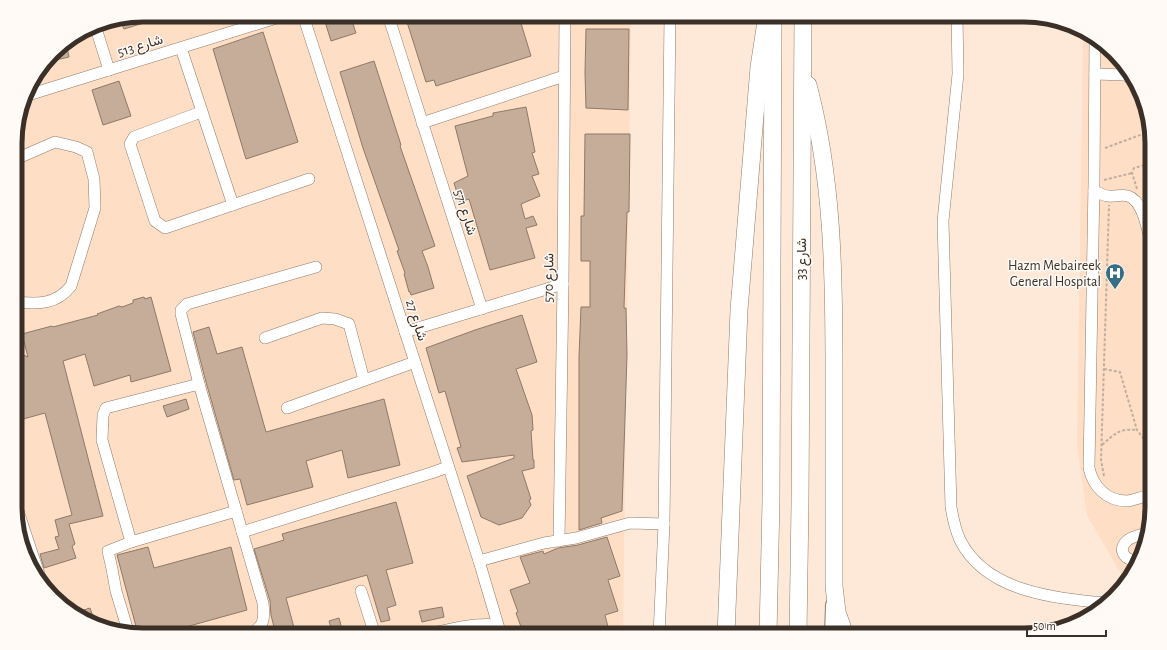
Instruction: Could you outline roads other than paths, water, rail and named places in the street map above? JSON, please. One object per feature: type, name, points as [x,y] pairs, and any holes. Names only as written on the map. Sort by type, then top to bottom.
[{"type":"highway","points":[[726,628],[739,310],[759,67],[766,22]]},
{"type":"highway","name":"شارع 33","points":[[768,628],[771,501],[773,22]]},
{"type":"highway","name":"شارع 33","points":[[798,628],[803,22]]},
{"type":"highway","points":[[802,59],[823,152],[833,244],[834,586],[837,612],[843,628]]},
{"type":"main road","points":[[832,628],[834,586]]},
{"type":"street","name":"شارع 513","points":[[33,94],[264,22]]},
{"type":"street","name":"شارع 27","points":[[305,22],[479,561],[498,628]]},
{"type":"street","name":"شارع 571","points":[[390,22],[482,309]]},
{"type":"street","name":"شارع 570","points":[[559,541],[565,22]]},
{"type":"street","points":[[659,628],[664,524],[670,22]]},
{"type":"street","points":[[957,22],[958,74],[942,221],[951,507],[954,524],[960,540],[969,554],[980,566],[994,576],[1036,593],[1053,597],[1099,602]]},
{"type":"street","points":[[96,31],[109,70]]},
{"type":"street","points":[[1095,45],[1089,468],[1097,488],[1106,495],[1127,501],[1145,496]]},
{"type":"street","points":[[181,48],[233,205]]},
{"type":"street","points":[[1095,70],[1119,68]]},
{"type":"street","points":[[1095,70],[1124,75]]},
{"type":"street","points":[[422,123],[564,76]]},
{"type":"street","points":[[201,112],[134,137],[130,144],[155,221],[165,228],[309,179]]},
{"type":"street","points":[[22,156],[55,142],[76,147],[87,152],[94,179],[95,208],[71,286],[65,294],[56,299],[42,303],[22,302]]},
{"type":"street","points":[[1094,187],[1109,196],[1120,194],[1135,200],[1141,209],[1145,223]]},
{"type":"street","points":[[259,628],[265,616],[263,603],[199,384],[181,318],[181,310],[187,304],[316,267]]},
{"type":"street","points":[[405,332],[563,284]]},
{"type":"street","points":[[265,338],[322,318],[336,319],[349,324],[364,380]]},
{"type":"street","points":[[287,408],[415,362]]},
{"type":"street","points":[[131,542],[102,440],[103,415],[106,408],[199,384]]},
{"type":"street","points":[[242,532],[448,467]]},
{"type":"street","points":[[127,627],[116,591],[108,552],[131,542],[236,511]]},
{"type":"street","points":[[479,561],[544,543],[576,538],[630,523],[637,522],[664,524]]},
{"type":"street","points":[[24,530],[35,561]]},
{"type":"street","points":[[1132,561],[1126,558],[1123,551],[1124,544],[1129,539],[1142,535]]},
{"type":"street","points":[[361,592],[373,628]]},
{"type":"street","points":[[454,628],[476,624],[491,628]]},
{"type":"place","name":"Hazm Mebaireek General Hospital","points":[[1115,290]]}]
